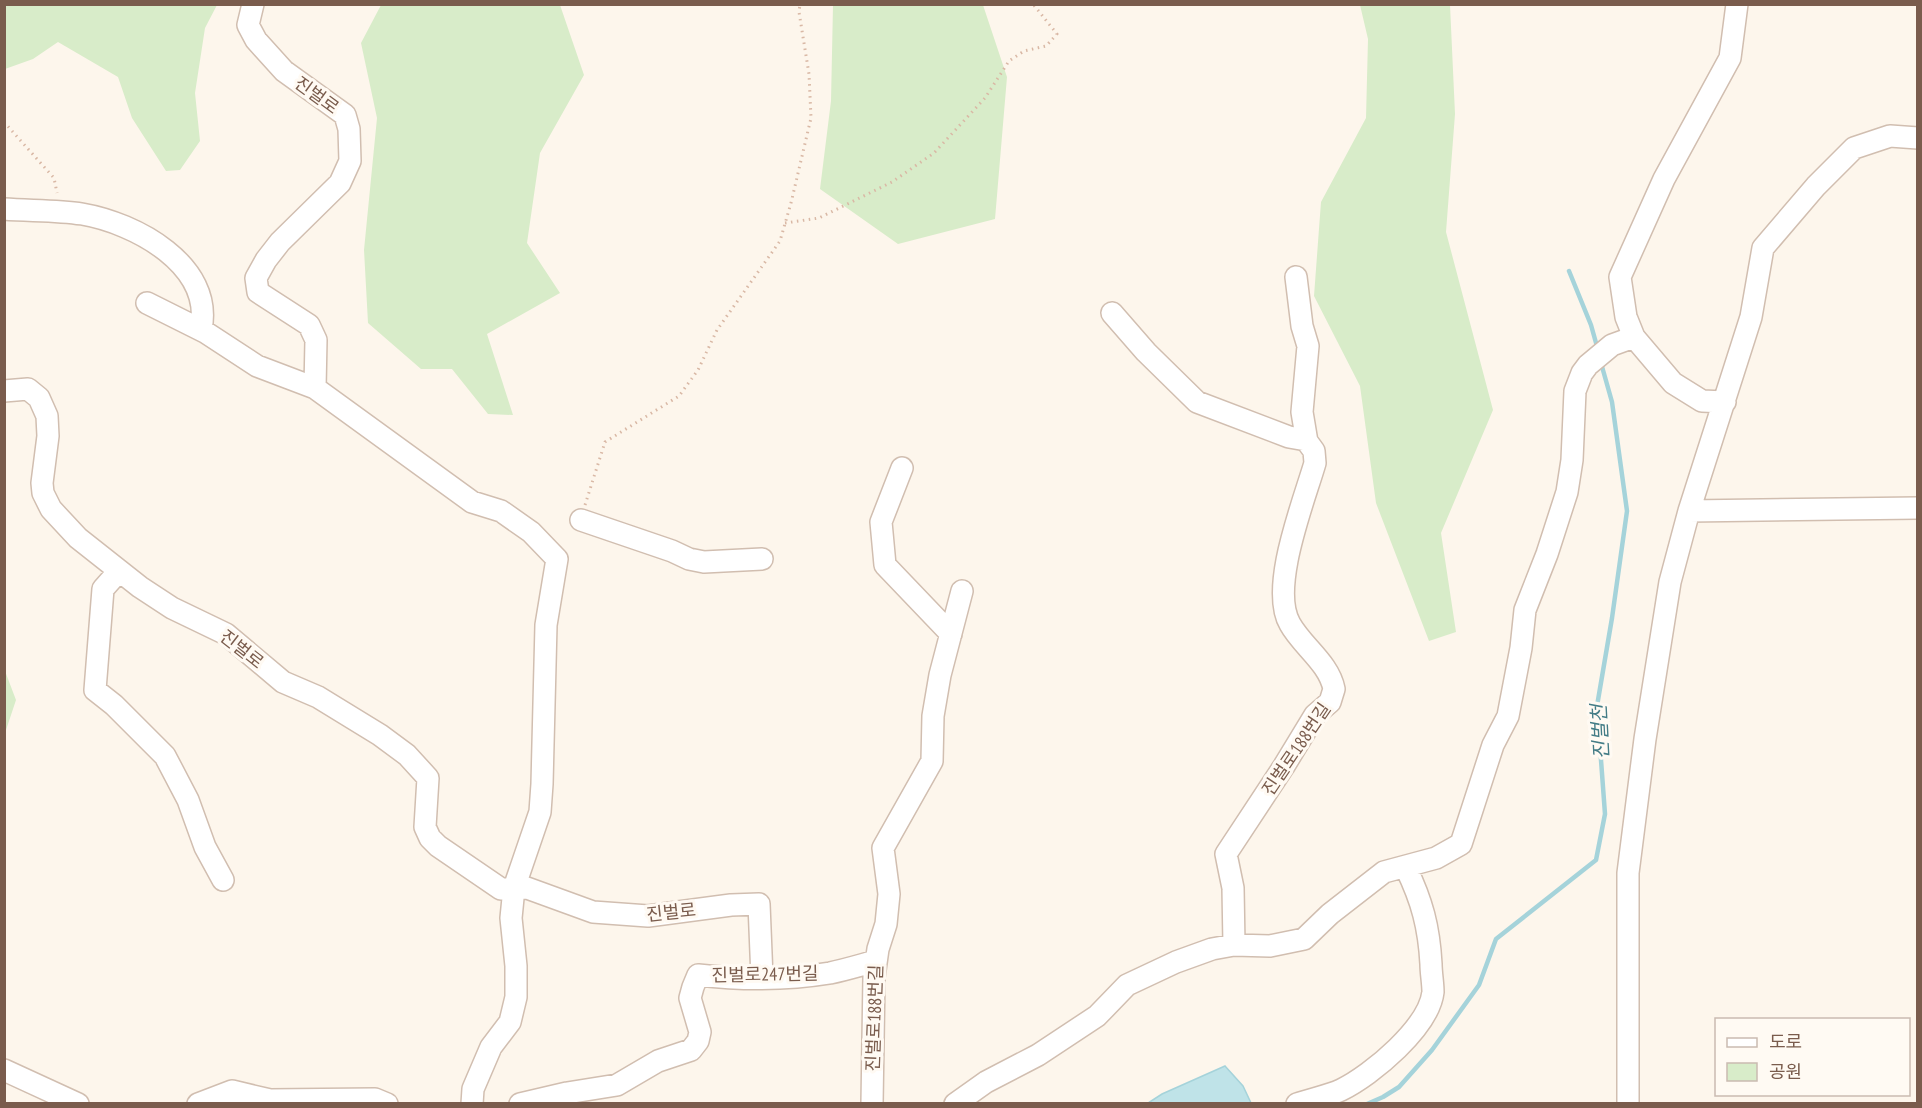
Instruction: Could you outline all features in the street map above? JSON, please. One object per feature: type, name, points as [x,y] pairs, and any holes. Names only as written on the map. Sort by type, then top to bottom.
[{"type":"street","name":"진벌로","points":[[254,4],[248,25],[256,40],[284,71],[345,115],[349,129],[350,161],[340,183],[280,242],[256,278],[258,292],[309,325],[316,339],[315,388]]},
{"type":"street","points":[[1725,402],[1702,400],[1673,383],[1634,337],[1626,317],[1620,277],[1664,179],[1730,58],[1737,4]]},
{"type":"street","points":[[1628,1104],[1628,873],[1645,739],[1670,582],[1689,511],[1751,317],[1763,248],[1816,186],[1854,148],[1890,136],[1917,138]]},
{"type":"street","points":[[4,209],[82,214],[128,227],[152,240],[186,269],[196,282],[201,329]]},
{"type":"street","points":[[1112,313],[1146,352],[1197,402],[1307,442],[1302,412],[1308,346],[1302,326],[1296,277]]},
{"type":"street","points":[[147,303],[201,329],[258,366],[315,388],[472,502],[501,511],[531,532],[557,559],[546,625],[543,784],[540,812],[513,890],[511,918],[516,997],[510,1022],[491,1047],[473,1089],[472,1104]]},
{"type":"street","points":[[955,1104],[986,1082],[1038,1055],[1097,1016],[1127,985],[1212,949],[1234,945],[1270,946],[1304,939],[1330,914],[1384,872],[1406,868],[1436,858],[1461,844],[1493,745],[1508,716],[1521,648],[1525,610],[1547,554],[1567,492],[1572,460],[1575,391],[1588,365],[1612,345],[1634,337]]},
{"type":"street","name":"진벌로","points":[[4,391],[28,389],[39,398],[46,416],[48,436],[42,483],[44,493],[51,509],[78,538],[140,587],[172,608],[226,634],[283,682],[296,686],[338,709],[406,755],[428,778],[425,827],[430,838],[459,862],[501,889],[528,888],[593,912],[621,916],[648,916],[731,905],[759,904],[762,978]]},
{"type":"street","name":"진벌로188번길","points":[[1234,945],[1233,888],[1226,854],[1315,714],[1330,702],[1334,688],[1323,666],[1289,622],[1284,599],[1284,572],[1315,463],[1314,451],[1307,442]]},
{"type":"street","points":[[902,468],[881,522],[885,565],[951,634]]},
{"type":"street","points":[[1689,511],[1917,508]]},
{"type":"street","points":[[581,520],[689,559],[704,562],[762,560]]},
{"type":"street","points":[[119,571],[103,589],[95,690],[114,705],[165,756],[188,800],[205,847],[223,880]]},
{"type":"street","name":"진벌로188번길","points":[[872,1104],[876,961],[886,924],[889,894],[883,848],[932,761],[933,716],[939,675],[962,591]]},
{"type":"street","points":[[1297,1104],[1341,1090],[1372,1069],[1401,1046],[1426,1013],[1432,992],[1427,922],[1419,895],[1406,868]]},
{"type":"street","name":"진벌로247번길","points":[[520,1104],[596,1096],[658,1061],[691,1050],[698,1041],[700,1032],[690,998],[698,975],[730,978],[797,977],[832,972],[876,961]]},
{"type":"street","points":[[4,1070],[78,1104]]},
{"type":"street","points":[[198,1104],[232,1092],[270,1100],[375,1099],[387,1104]]},
{"type":"path","points":[[581,520],[587,494],[605,442],[679,396],[698,370],[717,330],[780,241],[811,118],[809,74],[798,12],[800,4]]},
{"type":"path","points":[[785,224],[819,218],[892,182],[934,153],[985,98],[1009,61],[1024,51],[1046,46],[1057,34],[1033,4]]},
{"type":"path","points":[[4,122],[54,178],[60,213]]},
{"type":"green space","points":[[4,5],[217,5],[205,28],[195,93],[200,141],[180,170],[166,171],[132,118],[118,77],[58,42],[33,59],[5,69]]},
{"type":"green space","points":[[381,5],[560,5],[584,75],[540,153],[527,243],[560,293],[487,334],[513,415],[488,414],[452,369],[421,369],[368,323],[364,250],[377,118],[361,43]]},
{"type":"green space","points":[[833,5],[983,5],[1007,77],[995,219],[898,244],[820,189],[831,101]]},
{"type":"green space","points":[[1360,5],[1450,5],[1455,114],[1446,232],[1493,410],[1441,533],[1456,632],[1429,641],[1376,503],[1360,386],[1314,296],[1321,202],[1366,118],[1368,39]]},
{"type":"green space","points":[[5,671],[16,700],[5,733]]},
{"type":"water","points":[[1225,1066],[1243,1086],[1251,1103],[1148,1103],[1162,1094]]},
{"type":"waterway","name":"진벌천","points":[[1569,271],[1591,325],[1598,350]]},
{"type":"waterway","name":"진벌천","points":[[1367,1104],[1399,1087],[1432,1050],[1479,985],[1496,939],[1596,860],[1605,814],[1597,706],[1627,511],[1612,402],[1601,363]]}]
